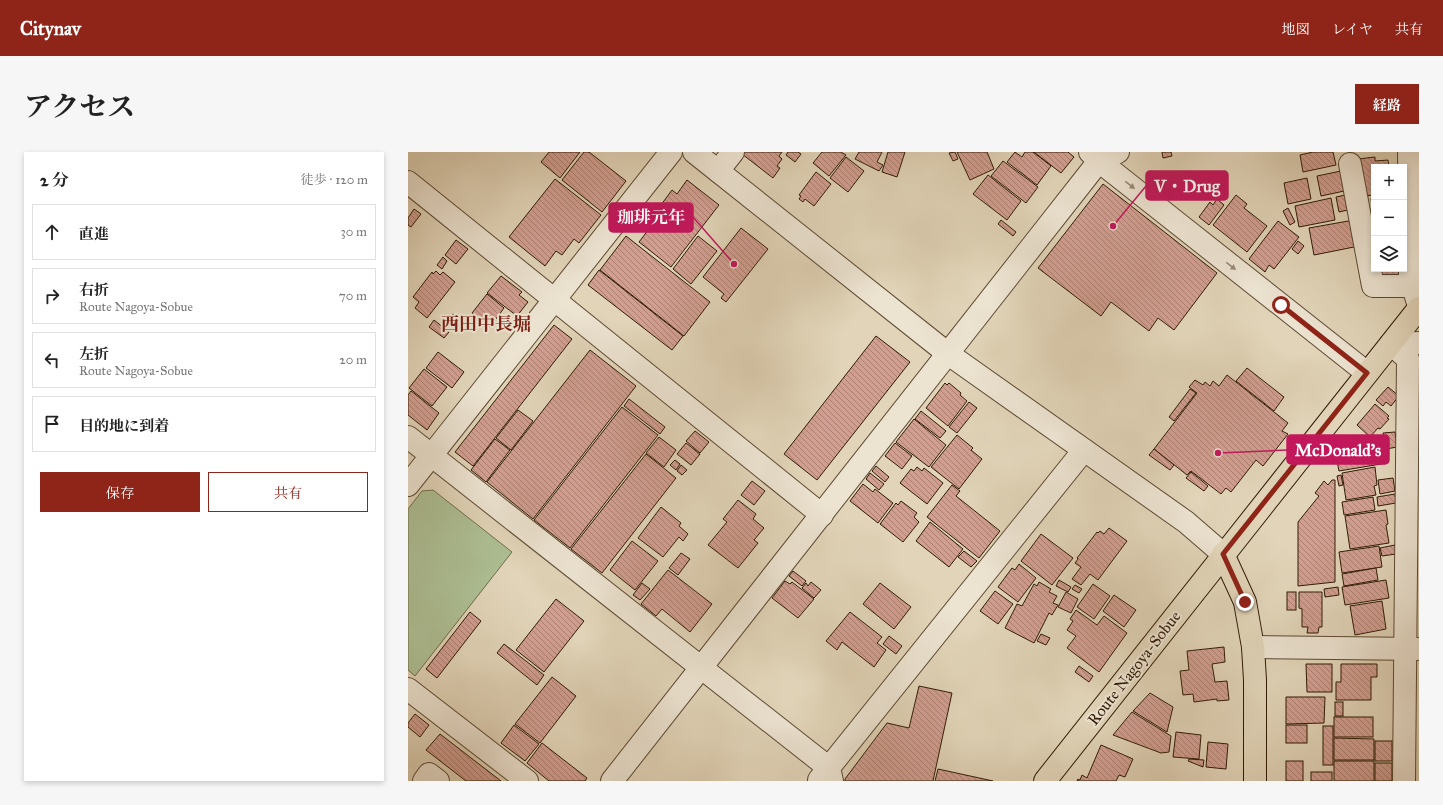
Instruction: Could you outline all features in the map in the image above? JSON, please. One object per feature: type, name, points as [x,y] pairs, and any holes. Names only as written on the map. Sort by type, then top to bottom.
[{"type":"main road","name":"Route Nagoya-Sobue","points":[[1045,781],[1223,554],[1391,344],[1417,300]]},
{"type":"main road","points":[[1223,554],[1245,602],[1253,647],[1255,680],[1255,781]]},
{"type":"street","points":[[408,485],[671,152]]},
{"type":"street","points":[[694,152],[947,353],[1186,522],[1223,554]]},
{"type":"street","points":[[718,171],[732,152]]},
{"type":"street","points":[[1409,152],[1410,276],[1417,300]]},
{"type":"street","points":[[612,781],[1103,155],[1367,373]]},
{"type":"street","points":[[1350,164],[1373,286],[1417,300]]},
{"type":"street","points":[[408,182],[822,515]]},
{"type":"street","points":[[1391,344],[1419,343]]},
{"type":"street","points":[[1391,344],[1408,359],[1412,649],[1404,781]]},
{"type":"street","points":[[408,437],[700,667],[826,777],[1084,450]]},
{"type":"street","points":[[1253,647],[1412,649]]},
{"type":"street","points":[[408,689],[527,781]]},
{"type":"street","points":[[424,781],[429,774],[438,781]]},
{"type":"green space","points":[[433,490],[512,552],[415,676],[408,670],[408,509],[422,491]]},
{"type":"building","points":[[549,152],[580,152],[560,178],[541,162]]},
{"type":"building","points":[[584,152],[589,152],[626,181],[602,212],[562,180]]},
{"type":"building","points":[[743,152],[782,152],[779,156],[782,159],[777,166],[780,168],[773,178],[742,154]]},
{"type":"building","points":[[788,152],[798,152],[801,154],[795,162],[786,155]]},
{"type":"building","points":[[822,152],[841,152],[846,155],[829,176],[813,163]]},
{"type":"building","points":[[859,152],[882,152],[877,162],[883,165],[879,171],[855,159]]},
{"type":"building","points":[[888,152],[905,152],[897,177],[882,172]]},
{"type":"building","points":[[955,152],[958,159],[953,161],[949,153]]},
{"type":"building","points":[[957,152],[987,152],[994,169],[970,180]]},
{"type":"building","points":[[1015,152],[1022,157],[1025,152],[1033,152],[1051,166],[1037,185],[1007,162]]},
{"type":"building","points":[[1034,152],[1068,152],[1074,157],[1061,173]]},
{"type":"building","points":[[1162,152],[1171,152],[1172,156],[1163,158]]},
{"type":"building","points":[[1313,152],[1333,152],[1336,165],[1303,172],[1300,155]]},
{"type":"building","points":[[846,157],[864,171],[848,192],[830,178]]},
{"type":"building","points":[[1375,157],[1375,161],[1388,160],[1389,164],[1371,164],[1371,195],[1364,196],[1358,159]]},
{"type":"building","points":[[1003,161],[1038,187],[1026,203],[991,176]]},
{"type":"building","points":[[1341,171],[1349,190],[1321,196],[1317,176]]},
{"type":"building","points":[[816,172],[831,184],[814,206],[805,199],[803,202],[799,199],[801,196],[799,195]]},
{"type":"building","points":[[988,175],[1021,201],[1007,220],[973,194]]},
{"type":"building","points":[[1307,178],[1311,199],[1288,204],[1284,183]]},
{"type":"building","points":[[555,179],[601,215],[579,243],[574,239],[562,255],[556,251],[545,266],[509,237]]},
{"type":"building","points":[[687,180],[719,205],[671,267],[639,242],[662,212],[658,209],[672,190],[677,194]]},
{"type":"building","points":[[1103,184],[1217,273],[1174,330],[1158,318],[1149,331],[1111,302],[1101,316],[1038,268]]},
{"type":"building","points":[[1350,194],[1352,209],[1339,212],[1336,197]]},
{"type":"building","points":[[1236,195],[1247,204],[1244,208],[1267,226],[1247,252],[1213,225]]},
{"type":"building","points":[[1331,198],[1335,220],[1299,227],[1295,206]]},
{"type":"building","points":[[1217,199],[1224,205],[1209,225],[1199,217],[1210,202],[1213,205]]},
{"type":"building","points":[[1288,208],[1295,222],[1290,225],[1283,211]]},
{"type":"building","points":[[414,209],[421,214],[411,227],[408,225],[408,218]]},
{"type":"building","points":[[1368,210],[1371,210],[1371,223]]},
{"type":"building","points":[[1001,220],[1016,232],[1013,236],[998,224]]},
{"type":"building","points":[[1354,220],[1359,246],[1314,255],[1309,228]]},
{"type":"building","points":[[1278,221],[1299,237],[1274,269],[1269,265],[1265,272],[1249,259]]},
{"type":"building","points":[[741,228],[768,249],[726,302],[721,298],[724,294],[703,277]]},
{"type":"building","points":[[626,236],[710,302],[684,336],[600,270]]},
{"type":"building","points":[[698,236],[717,251],[691,284],[673,269]]},
{"type":"building","points":[[456,240],[468,249],[456,264],[445,255]]},
{"type":"building","points":[[1298,241],[1304,246],[1298,254],[1292,249]]},
{"type":"building","points":[[443,257],[447,261],[442,269],[437,265]]},
{"type":"building","points":[[599,270],[683,336],[672,350],[588,285]]},
{"type":"building","points":[[436,271],[440,275],[443,272],[455,282],[427,318],[415,308],[419,302],[413,297],[432,272],[433,274]]},
{"type":"building","points":[[1381,272],[1400,272],[1401,278],[1382,279]]},
{"type":"building","points":[[501,276],[522,292],[519,295],[528,302],[517,316],[487,293]]},
{"type":"building","points":[[487,294],[504,308],[490,327],[472,313]]},
{"type":"building","points":[[453,314],[460,319],[453,327],[447,323]]},
{"type":"building","points":[[434,320],[449,332],[444,338],[429,327]]},
{"type":"building","points":[[554,325],[572,339],[473,466],[455,452]]},
{"type":"building","points":[[876,336],[910,362],[817,480],[784,454]]},
{"type":"building","points":[[590,350],[636,386],[533,519],[487,482]]},
{"type":"building","points":[[438,352],[464,372],[452,388],[426,368]]},
{"type":"building","points":[[1247,368],[1284,397],[1274,411],[1236,381]]},
{"type":"building","points":[[424,369],[447,387],[432,406],[409,388]]},
{"type":"building","points":[[1227,375],[1288,423],[1282,431],[1288,434],[1263,466],[1256,460],[1231,492],[1226,488],[1221,494],[1191,471],[1187,475],[1154,449],[1197,393],[1189,387],[1195,380],[1203,385],[1205,382],[1210,386],[1213,381],[1219,386]]},
{"type":"building","points":[[945,383],[947,385],[949,383],[961,393],[960,395],[967,401],[948,426],[926,408]]},
{"type":"building","points":[[1388,387],[1399,396],[1391,406],[1386,402],[1383,406],[1376,400]]},
{"type":"building","points":[[1190,389],[1196,393],[1174,421],[1169,417]]},
{"type":"building","points":[[411,391],[439,413],[427,430],[408,415],[408,395]]},
{"type":"building","points":[[629,399],[665,427],[660,434],[624,406]]},
{"type":"building","points":[[969,402],[977,408],[957,433],[949,427]]},
{"type":"building","points":[[1375,404],[1389,416],[1387,418],[1389,419],[1370,437],[1357,425]]},
{"type":"building","points":[[622,407],[658,435],[570,548],[534,520]]},
{"type":"building","points":[[518,410],[533,421],[511,450],[496,438]]},
{"type":"building","points":[[921,411],[946,431],[940,438],[915,419]]},
{"type":"building","points":[[914,419],[946,445],[929,467],[896,442]]},
{"type":"building","points":[[695,431],[709,442],[700,453],[686,441]]},
{"type":"building","points":[[1395,432],[1397,447],[1386,449],[1383,433]]},
{"type":"building","points":[[957,435],[973,448],[971,450],[982,459],[959,489],[931,467]]},
{"type":"building","points":[[659,437],[676,450],[664,467],[646,453]]},
{"type":"building","points":[[495,439],[510,450],[486,482],[471,470]]},
{"type":"building","points":[[1383,439],[1387,463],[1339,471],[1337,461],[1346,459],[1345,453],[1358,451],[1357,446],[1369,444],[1368,441]]},
{"type":"building","points":[[686,443],[700,454],[691,465],[677,454]]},
{"type":"building","points":[[895,443],[912,456],[902,469],[885,456]]},
{"type":"building","points":[[1154,449],[1174,465],[1170,470],[1149,455]]},
{"type":"building","points":[[646,454],[676,478],[602,573],[571,549]]},
{"type":"building","points":[[675,460],[680,464],[676,470],[670,465]]},
{"type":"building","points":[[681,465],[687,470],[682,475],[677,471]]},
{"type":"building","points":[[876,466],[889,477],[885,482],[872,471]]},
{"type":"building","points":[[917,467],[922,471],[924,468],[943,483],[927,504],[900,483],[911,469],[914,471]]},
{"type":"building","points":[[1375,467],[1377,485],[1374,486],[1376,495],[1346,500],[1342,473]]},
{"type":"building","points":[[1191,472],[1208,486],[1204,491],[1186,478]]},
{"type":"building","points":[[870,473],[884,484],[879,490],[866,479]]},
{"type":"building","points":[[1341,475],[1343,485],[1339,486],[1337,476]]},
{"type":"building","points":[[1393,478],[1395,491],[1380,494],[1378,480]]},
{"type":"building","points":[[1332,480],[1335,480],[1335,582],[1298,586],[1298,522],[1319,496],[1315,493],[1324,481],[1328,485]]},
{"type":"building","points":[[752,481],[765,491],[754,505],[741,495]]},
{"type":"building","points":[[863,484],[873,492],[875,489],[893,503],[878,523],[850,501]]},
{"type":"building","points":[[952,485],[960,491],[956,496],[1000,531],[979,558],[927,517]]},
{"type":"building","points":[[1395,494],[1396,503],[1378,506],[1377,497]]},
{"type":"building","points":[[1373,497],[1375,510],[1344,515],[1342,502]]},
{"type":"building","points":[[738,500],[756,514],[753,519],[764,528],[754,540],[758,543],[738,568],[708,545],[727,522],[723,519]]},
{"type":"building","points":[[901,501],[917,513],[914,517],[919,522],[903,542],[880,524],[896,503],[898,505]]},
{"type":"building","points":[[661,507],[681,523],[679,526],[688,534],[683,541],[679,537],[663,557],[638,538]]},
{"type":"building","points":[[1386,510],[1388,524],[1386,525],[1389,543],[1350,549],[1345,516]]},
{"type":"building","points":[[930,522],[963,549],[949,567],[916,541]]},
{"type":"building","points":[[1109,528],[1127,541],[1098,580],[1090,574],[1081,585],[1072,579],[1081,567],[1075,563],[1078,559],[1077,558],[1097,532],[1098,533],[1100,531],[1104,534]]},
{"type":"building","points":[[1041,534],[1073,558],[1052,585],[1021,561]]},
{"type":"building","points":[[632,541],[658,561],[635,590],[610,570]]},
{"type":"building","points":[[1395,545],[1396,554],[1382,556],[1380,548]]},
{"type":"building","points":[[1379,546],[1382,567],[1342,573],[1339,552]]},
{"type":"building","points":[[964,551],[977,561],[971,567],[958,557]]},
{"type":"building","points":[[681,553],[690,559],[678,575],[669,568]]},
{"type":"building","points":[[1019,564],[1036,578],[1018,602],[998,587],[1012,568],[1015,570]]},
{"type":"building","points":[[1376,568],[1378,580],[1344,586],[1342,574]]},
{"type":"building","points":[[668,570],[712,604],[690,632],[662,609],[656,616],[641,604]]},
{"type":"building","points":[[793,571],[806,581],[802,586],[789,576]]},
{"type":"building","points":[[1059,580],[1071,587],[1068,592],[1056,586]]},
{"type":"building","points":[[1386,580],[1389,598],[1345,605],[1342,587]]},
{"type":"building","points":[[785,581],[790,584],[792,582],[814,599],[798,618],[772,598]]},
{"type":"building","points":[[811,582],[821,590],[814,598],[802,588],[806,583],[808,586]]},
{"type":"building","points":[[1039,582],[1051,589],[1049,592],[1057,596],[1053,603],[1058,605],[1052,615],[1049,613],[1034,643],[1005,628],[1017,604],[1022,606],[1034,584],[1037,586]]},
{"type":"building","points":[[642,583],[650,589],[640,600],[633,595]]},
{"type":"building","points":[[880,583],[911,607],[894,629],[863,604]]},
{"type":"building","points":[[1093,584],[1110,596],[1094,619],[1077,607]]},
{"type":"building","points":[[1075,585],[1082,589],[1079,593],[1072,589]]},
{"type":"building","points":[[1338,587],[1339,595],[1325,597],[1324,589]]},
{"type":"building","points":[[995,591],[1013,604],[998,624],[980,611]]},
{"type":"building","points":[[1066,592],[1078,599],[1071,613],[1058,607]]},
{"type":"building","points":[[1287,592],[1296,592],[1296,610],[1287,610]]},
{"type":"building","points":[[1299,592],[1322,592],[1322,627],[1319,627],[1318,633],[1307,633],[1308,627],[1302,627],[1302,609],[1299,608]]},
{"type":"building","points":[[1114,595],[1136,610],[1124,627],[1103,611]]},
{"type":"building","points":[[556,599],[584,621],[544,672],[516,650]]},
{"type":"building","points":[[1382,601],[1386,629],[1355,635],[1350,606]]},
{"type":"building","points":[[1076,610],[1097,625],[1104,616],[1127,633],[1099,672],[1067,648],[1076,636],[1067,630],[1073,621],[1070,619]]},
{"type":"building","points":[[470,612],[481,621],[437,678],[426,669]]},
{"type":"building","points":[[850,612],[882,637],[877,643],[886,650],[874,667],[842,642],[837,650],[826,641]]},
{"type":"building","points":[[1041,634],[1050,638],[1046,645],[1037,641]]},
{"type":"building","points":[[889,636],[902,646],[896,654],[883,644]]},
{"type":"building","points":[[504,644],[544,675],[537,685],[497,653]]},
{"type":"building","points":[[1224,647],[1225,662],[1212,664],[1215,682],[1227,681],[1229,700],[1217,701],[1217,699],[1194,702],[1193,694],[1183,695],[1180,671],[1189,670],[1187,651]]},
{"type":"building","points":[[1306,664],[1332,664],[1332,692],[1307,692]]},
{"type":"building","points":[[1341,664],[1377,664],[1377,677],[1371,677],[1371,700],[1336,700],[1336,682],[1341,682]]},
{"type":"building","points":[[1079,666],[1093,676],[1089,682],[1075,672]]},
{"type":"building","points":[[552,677],[576,696],[540,743],[515,724]]},
{"type":"building","points":[[919,686],[952,693],[933,781],[845,781],[887,723],[909,728]]},
{"type":"building","points":[[1150,693],[1173,707],[1167,732],[1133,711]]},
{"type":"building","points":[[1286,697],[1325,697],[1324,723],[1286,724]]},
{"type":"building","points":[[1335,702],[1343,702],[1343,716],[1335,716]]},
{"type":"building","points":[[1132,712],[1171,736],[1169,752],[1161,753],[1113,735]]},
{"type":"building","points":[[415,714],[429,725],[420,737],[408,727],[408,723]]},
{"type":"building","points":[[1334,717],[1373,717],[1373,737],[1334,737]]},
{"type":"building","points":[[514,725],[539,744],[525,761],[501,743]]},
{"type":"building","points":[[1286,725],[1307,725],[1307,743],[1286,743]]},
{"type":"building","points":[[1323,726],[1333,726],[1333,765],[1323,765]]},
{"type":"building","points":[[1176,732],[1201,735],[1199,759],[1173,757]]},
{"type":"building","points":[[440,734],[501,781],[466,781],[426,750]]},
{"type":"building","points":[[1334,738],[1374,739],[1374,760],[1334,760]]},
{"type":"building","points":[[1375,741],[1392,741],[1392,761],[1375,761]]},
{"type":"building","points":[[1208,742],[1228,744],[1226,769],[1206,767]]},
{"type":"building","points":[[542,743],[587,778],[585,781],[549,781],[527,763]]},
{"type":"building","points":[[1101,745],[1133,759],[1125,777],[1119,775],[1116,781],[1077,781],[1078,779],[1080,780],[1082,775],[1087,778]]},
{"type":"building","points":[[1189,759],[1204,760],[1203,767],[1188,761]]},
{"type":"building","points":[[1286,761],[1303,761],[1303,781],[1286,781]]},
{"type":"building","points":[[1334,761],[1374,761],[1374,781],[1334,781]]},
{"type":"building","points":[[1375,763],[1392,763],[1392,781],[1375,781]]},
{"type":"building","points":[[938,769],[993,781],[935,781]]},
{"type":"building","points":[[1311,772],[1332,772],[1332,781],[1311,781]]},
{"type":"place","name":"V・Drug","points":[[1113,226]]},
{"type":"place","name":"珈琲元年","points":[[734,264]]},
{"type":"place","name":"McDonald's","points":[[1218,453]]},
{"type":"district","name":"西田中長堀","points":[[486,324]]},
{"type":"route","points":[[1245,602],[1223,554],[1367,373],[1281,305]]}]
